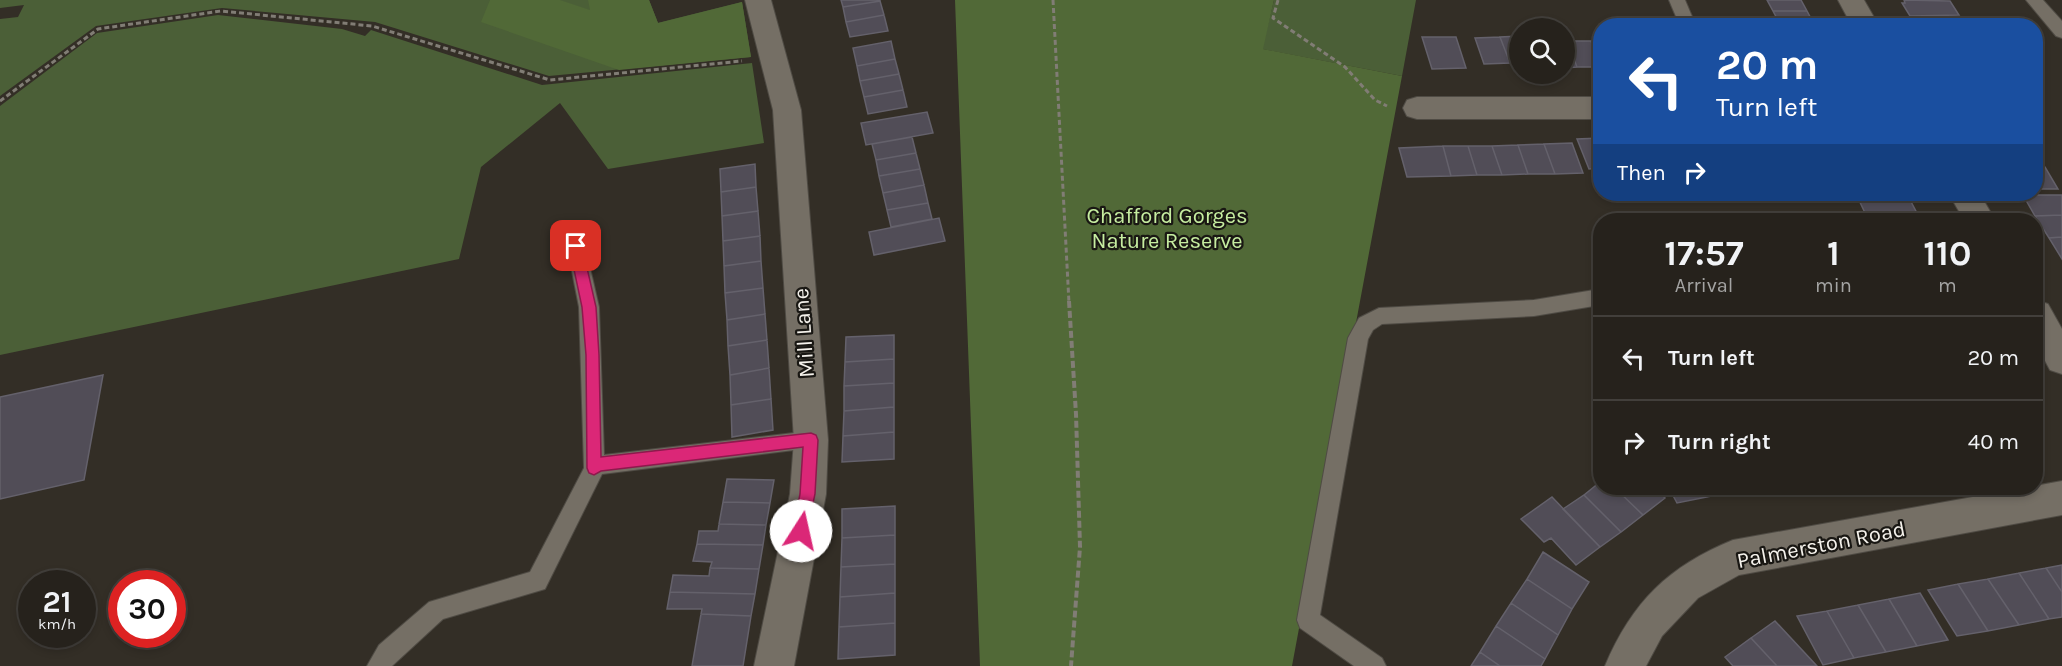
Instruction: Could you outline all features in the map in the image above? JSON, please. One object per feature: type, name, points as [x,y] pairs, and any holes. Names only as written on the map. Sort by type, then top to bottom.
[{"type":"street","name":"Mill Lane","points":[[758,0],[786,111],[811,440],[808,494],[774,666]]},
{"type":"street","points":[[1851,0],[1861,18]]},
{"type":"street","points":[[1417,108],[1593,108]]},
{"type":"street","points":[[2043,326],[2062,360]]},
{"type":"street","name":"Palmerston Road","points":[[1624,666],[1648,623],[1685,585],[1733,558],[2062,498]]},
{"type":"lane","points":[[1677,0],[1685,18]]},
{"type":"lane","points":[[2034,0],[2062,32]]},
{"type":"lane","points":[[576,246],[589,307],[594,468]]},
{"type":"lane","points":[[1374,666],[1308,620],[1358,338],[1366,324],[1379,316],[1534,308],[1593,298]]},
{"type":"lane","points":[[380,666],[387,652],[436,610],[537,581],[596,465],[811,440]]},
{"type":"path","points":[[1053,0],[1076,414],[1080,547],[1071,666]]},
{"type":"path","points":[[1278,0],[1273,18],[1345,67],[1375,100],[1392,108],[1417,108]]},
{"type":"path","points":[[0,101],[98,29],[221,12],[372,27],[550,80],[773,57]]},
{"type":"green space","points":[[0,0],[649,0],[658,23],[742,2],[751,57],[549,76],[375,22],[222,8],[96,26],[0,96],[0,19],[18,17],[24,5],[0,8]]},
{"type":"green space","points":[[490,0],[560,0],[590,10],[588,0],[649,0],[658,23],[742,2],[751,57],[619,70],[481,22]]},
{"type":"green space","name":"Chafford Gorges Nature Reserve","points":[[955,0],[1274,0],[1263,49],[1402,76],[1292,666],[980,666]]},
{"type":"green space","points":[[1274,0],[1416,0],[1402,76],[1262,49]]},
{"type":"green space","points":[[218,15],[342,29],[365,36],[371,30],[542,85],[752,63],[764,143],[608,169],[560,103],[481,167],[459,259],[0,355],[0,106],[97,33]]},
{"type":"building","points":[[841,0],[880,0],[880,1],[843,7]]},
{"type":"building","points":[[1767,0],[1801,0],[1807,11],[1773,11]]},
{"type":"building","points":[[1904,0],[1950,1],[1959,15],[1910,16],[1902,3],[1905,3]]},
{"type":"building","points":[[880,1],[884,15],[846,22],[843,7]]},
{"type":"building","points":[[1773,11],[1807,11],[1811,18],[1777,18]]},
{"type":"building","points":[[884,15],[888,31],[850,37],[846,22]]},
{"type":"building","points":[[1422,37],[1456,37],[1466,68],[1432,69]]},
{"type":"building","points":[[1500,37],[1509,37],[1509,60]]},
{"type":"building","points":[[1500,37],[1509,63],[1484,64],[1475,38]]},
{"type":"building","points":[[891,41],[895,59],[857,66],[853,48]]},
{"type":"building","points":[[1575,41],[1591,41],[1593,67],[1577,67]]},
{"type":"building","points":[[895,59],[899,74],[860,81],[857,66]]},
{"type":"building","points":[[899,74],[903,90],[864,97],[860,81]]},
{"type":"building","points":[[903,90],[907,107],[868,114],[864,97]]},
{"type":"building","points":[[927,112],[933,133],[866,145],[861,123]]},
{"type":"building","points":[[912,137],[916,153],[876,160],[872,144]]},
{"type":"building","points":[[1593,138],[1593,169],[1589,169],[1577,139]]},
{"type":"building","points":[[1572,143],[1583,173],[1555,174],[1544,144]]},
{"type":"building","points":[[1544,144],[1555,174],[1528,174],[1518,145]]},
{"type":"building","points":[[1518,145],[1528,174],[1502,175],[1492,146]]},
{"type":"building","points":[[1443,146],[1468,146],[1477,175],[1451,176]]},
{"type":"building","points":[[1443,146],[1451,176],[1407,177],[1399,148]]},
{"type":"building","points":[[1468,146],[1492,146],[1502,175],[1477,175]]},
{"type":"building","points":[[916,153],[920,169],[879,176],[876,160]]},
{"type":"building","points":[[755,164],[756,187],[721,192],[720,169]]},
{"type":"building","points":[[2043,167],[2045,167],[2058,189],[2043,189]]},
{"type":"building","points":[[920,169],[924,185],[883,193],[879,176]]},
{"type":"building","points":[[924,185],[928,203],[887,210],[883,193]]},
{"type":"building","points":[[756,187],[758,211],[722,216],[721,192]]},
{"type":"building","points":[[2043,195],[2062,195],[2062,215],[2043,216],[2043,213],[2033,213],[2026,201],[2043,201]]},
{"type":"building","points":[[1859,201],[1911,201],[1917,213],[1865,213]]},
{"type":"building","points":[[928,203],[932,219],[891,227],[887,210]]},
{"type":"building","points":[[758,211],[760,236],[723,241],[722,216]]},
{"type":"building","points":[[2062,215],[2062,237],[2049,238],[2043,229],[2043,216]]},
{"type":"building","points":[[939,218],[945,241],[874,255],[869,232]]},
{"type":"building","points":[[760,236],[761,261],[724,266],[723,241]]},
{"type":"building","points":[[2062,237],[2062,259],[2049,238]]},
{"type":"building","points":[[761,261],[763,288],[725,293],[724,266]]},
{"type":"building","points":[[763,288],[765,314],[727,320],[725,293]]},
{"type":"building","points":[[765,314],[767,340],[728,346],[727,320]]},
{"type":"building","points":[[894,335],[894,359],[845,362],[846,337]]},
{"type":"building","points":[[767,340],[769,368],[730,375],[728,346]]},
{"type":"building","points":[[894,359],[894,383],[844,386],[845,362]]},
{"type":"building","points":[[769,368],[771,399],[731,405],[730,375]]},
{"type":"building","points":[[103,375],[84,480],[0,499],[0,397]]},
{"type":"building","points":[[894,383],[894,407],[844,411],[844,386]]},
{"type":"building","points":[[771,399],[773,430],[732,437],[731,405]]},
{"type":"building","points":[[894,407],[894,432],[843,436],[844,411]]},
{"type":"building","points":[[894,432],[894,459],[842,462],[843,436]]},
{"type":"building","points":[[727,479],[774,480],[770,503],[723,502]]},
{"type":"building","points":[[1593,488],[1593,495],[1622,495],[1643,515],[1621,532],[1584,495]]},
{"type":"building","points":[[1584,495],[1621,532],[1600,547],[1563,509]]},
{"type":"building","points":[[1622,495],[1662,495],[1665,498],[1643,515]]},
{"type":"building","points":[[1673,495],[1706,495],[1707,497],[1677,503]]},
{"type":"building","points":[[1552,497],[1600,547],[1576,565],[1551,538],[1544,542],[1521,519]]},
{"type":"building","points":[[723,502],[770,503],[766,525],[719,524]]},
{"type":"building","points":[[895,506],[895,535],[842,538],[842,509]]},
{"type":"building","points":[[719,524],[766,525],[763,545],[697,544],[699,531],[718,531]]},
{"type":"building","points":[[895,535],[895,564],[841,567],[842,538]]},
{"type":"building","points":[[697,544],[763,545],[759,569],[710,568],[712,562],[693,561]]},
{"type":"building","points":[[1543,552],[1589,582],[1572,609],[1527,579]]},
{"type":"building","points":[[895,564],[895,593],[840,597],[841,567]]},
{"type":"building","points":[[2062,565],[2062,592],[2046,568]]},
{"type":"building","points":[[710,568],[759,569],[755,594],[670,592],[673,575],[709,576]]},
{"type":"building","points":[[2046,568],[2062,592],[2062,617],[2049,619],[2019,573]]},
{"type":"building","points":[[2019,573],[2049,619],[2019,625],[1988,579]]},
{"type":"building","points":[[1527,579],[1572,609],[1558,635],[1511,603]]},
{"type":"building","points":[[1988,579],[2019,625],[1988,631],[1958,584]]},
{"type":"building","points":[[1958,584],[1988,631],[1957,636],[1928,590]]},
{"type":"building","points":[[670,592],[755,594],[751,616],[701,614],[702,609],[667,609]]},
{"type":"building","points":[[895,593],[895,623],[839,627],[840,597]]},
{"type":"building","points":[[1920,593],[1948,640],[1917,646],[1889,599]]},
{"type":"building","points":[[1889,599],[1917,646],[1886,652],[1858,605]]},
{"type":"building","points":[[1511,603],[1558,635],[1545,659],[1496,626]]},
{"type":"building","points":[[1858,605],[1886,652],[1854,658],[1827,611]]},
{"type":"building","points":[[1827,611],[1854,658],[1823,665],[1797,616]]},
{"type":"building","points":[[701,614],[751,616],[743,666],[692,666]]},
{"type":"building","points":[[1775,621],[1817,666],[1777,666],[1751,638]]},
{"type":"building","points":[[895,623],[895,655],[838,659],[839,627]]},
{"type":"building","points":[[1496,626],[1545,659],[1541,666],[1500,666],[1480,652]]},
{"type":"building","points":[[1751,638],[1777,666],[1733,666],[1725,657]]},
{"type":"building","points":[[1480,652],[1500,666],[1471,666]]},
{"type":"route","points":[[576,246],[589,307],[594,468],[596,465],[811,440],[808,494],[801,531]]}]
